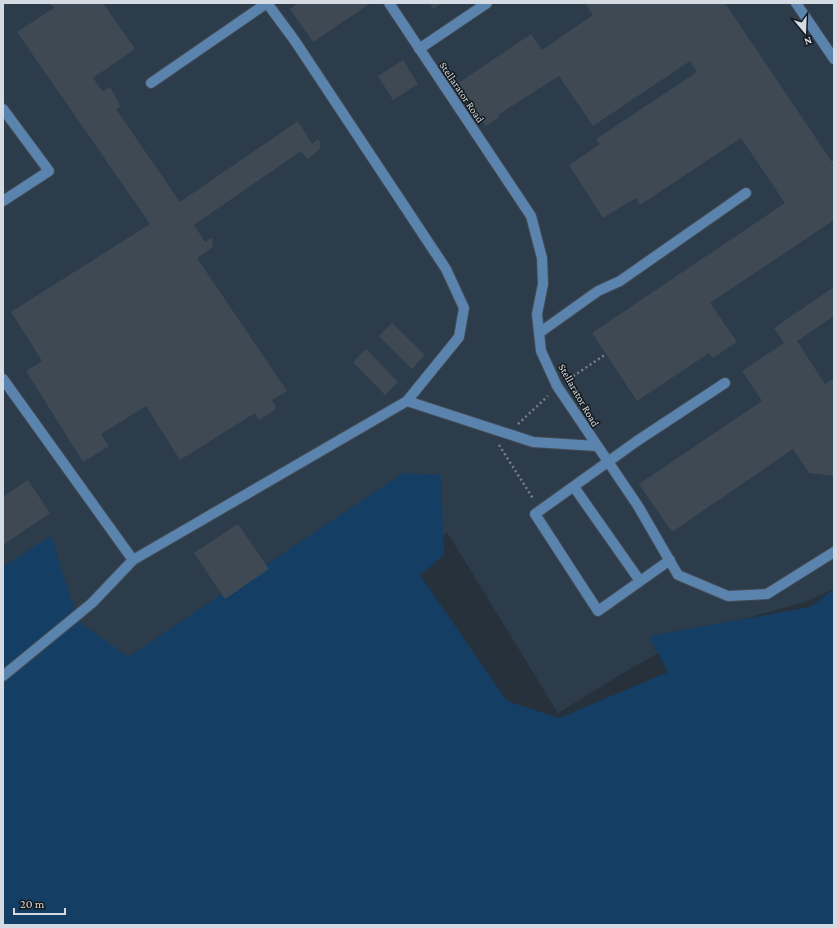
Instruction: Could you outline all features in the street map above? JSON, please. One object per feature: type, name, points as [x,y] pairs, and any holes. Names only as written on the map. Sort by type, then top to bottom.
[{"type":"lane","points":[[3,676],[92,603],[133,560],[407,400],[460,337],[464,308],[446,268],[295,41],[267,3],[151,83]]},
{"type":"lane","name":"Stellarator Road","points":[[389,3],[531,216],[542,258],[543,284],[537,314],[541,351],[557,386],[596,446],[638,506],[678,574],[728,596],[767,594],[834,552]]},
{"type":"lane","points":[[419,49],[487,3]]},
{"type":"lane","points":[[796,3],[834,60]]},
{"type":"lane","points":[[3,109],[49,171],[3,201]]},
{"type":"lane","points":[[539,333],[598,291],[620,281],[746,193]]},
{"type":"lane","points":[[3,379],[133,560]]},
{"type":"lane","points":[[670,560],[598,611],[535,514],[637,441],[725,383]]},
{"type":"lane","points":[[407,400],[533,442],[596,446]]},
{"type":"lane","points":[[574,487],[640,581]]},
{"type":"path","points":[[535,514],[534,498],[497,443],[557,386],[606,354]]},
{"type":"shaded area","points":[[3,3],[834,3],[834,589],[805,602],[699,631],[633,667],[558,713],[447,532],[424,553],[158,670],[3,615]]},
{"type":"shaded area","points":[[403,473],[441,475],[444,555],[420,575],[507,701],[559,718],[668,672],[649,636],[810,607],[834,589],[834,925],[3,925],[3,567],[51,536],[78,621],[128,657]]},
{"type":"building","points":[[50,3],[103,3],[135,49],[93,78],[103,92],[110,87],[119,103],[120,107],[116,109],[180,202],[298,121],[312,144],[318,139],[321,144],[319,150],[307,159],[301,151],[194,225],[205,242],[211,238],[213,240],[212,248],[197,258],[287,391],[272,400],[275,405],[275,410],[259,420],[255,413],[180,460],[146,406],[101,434],[109,446],[83,462],[26,371],[42,361],[11,312],[150,224],[17,32],[54,8]]},
{"type":"building","points":[[299,3],[367,3],[368,5],[313,42],[290,9]]},
{"type":"building","points":[[430,3],[442,3],[433,9]]},
{"type":"building","points":[[585,3],[725,3],[834,165],[834,220],[710,303],[737,342],[713,358],[709,353],[637,401],[592,333],[785,203],[741,138],[640,205],[636,198],[603,218],[569,165],[600,144],[596,139],[697,72],[690,61],[593,126],[559,76],[498,115],[499,117],[486,126],[457,84],[531,34],[542,50],[593,15]]},
{"type":"building","points":[[403,60],[418,84],[393,100],[378,76]]},
{"type":"building","points":[[834,287],[834,316],[797,341],[825,384],[834,378],[834,476],[809,473],[793,449],[672,532],[639,484],[762,401],[742,371],[784,343],[774,328]]},
{"type":"building","points":[[392,323],[425,355],[412,369],[379,336]]},
{"type":"building","points":[[366,349],[398,382],[385,395],[353,362]]},
{"type":"building","points":[[28,480],[50,513],[3,545],[3,497]]},
{"type":"building","points":[[238,524],[269,569],[225,599],[194,553]]}]
